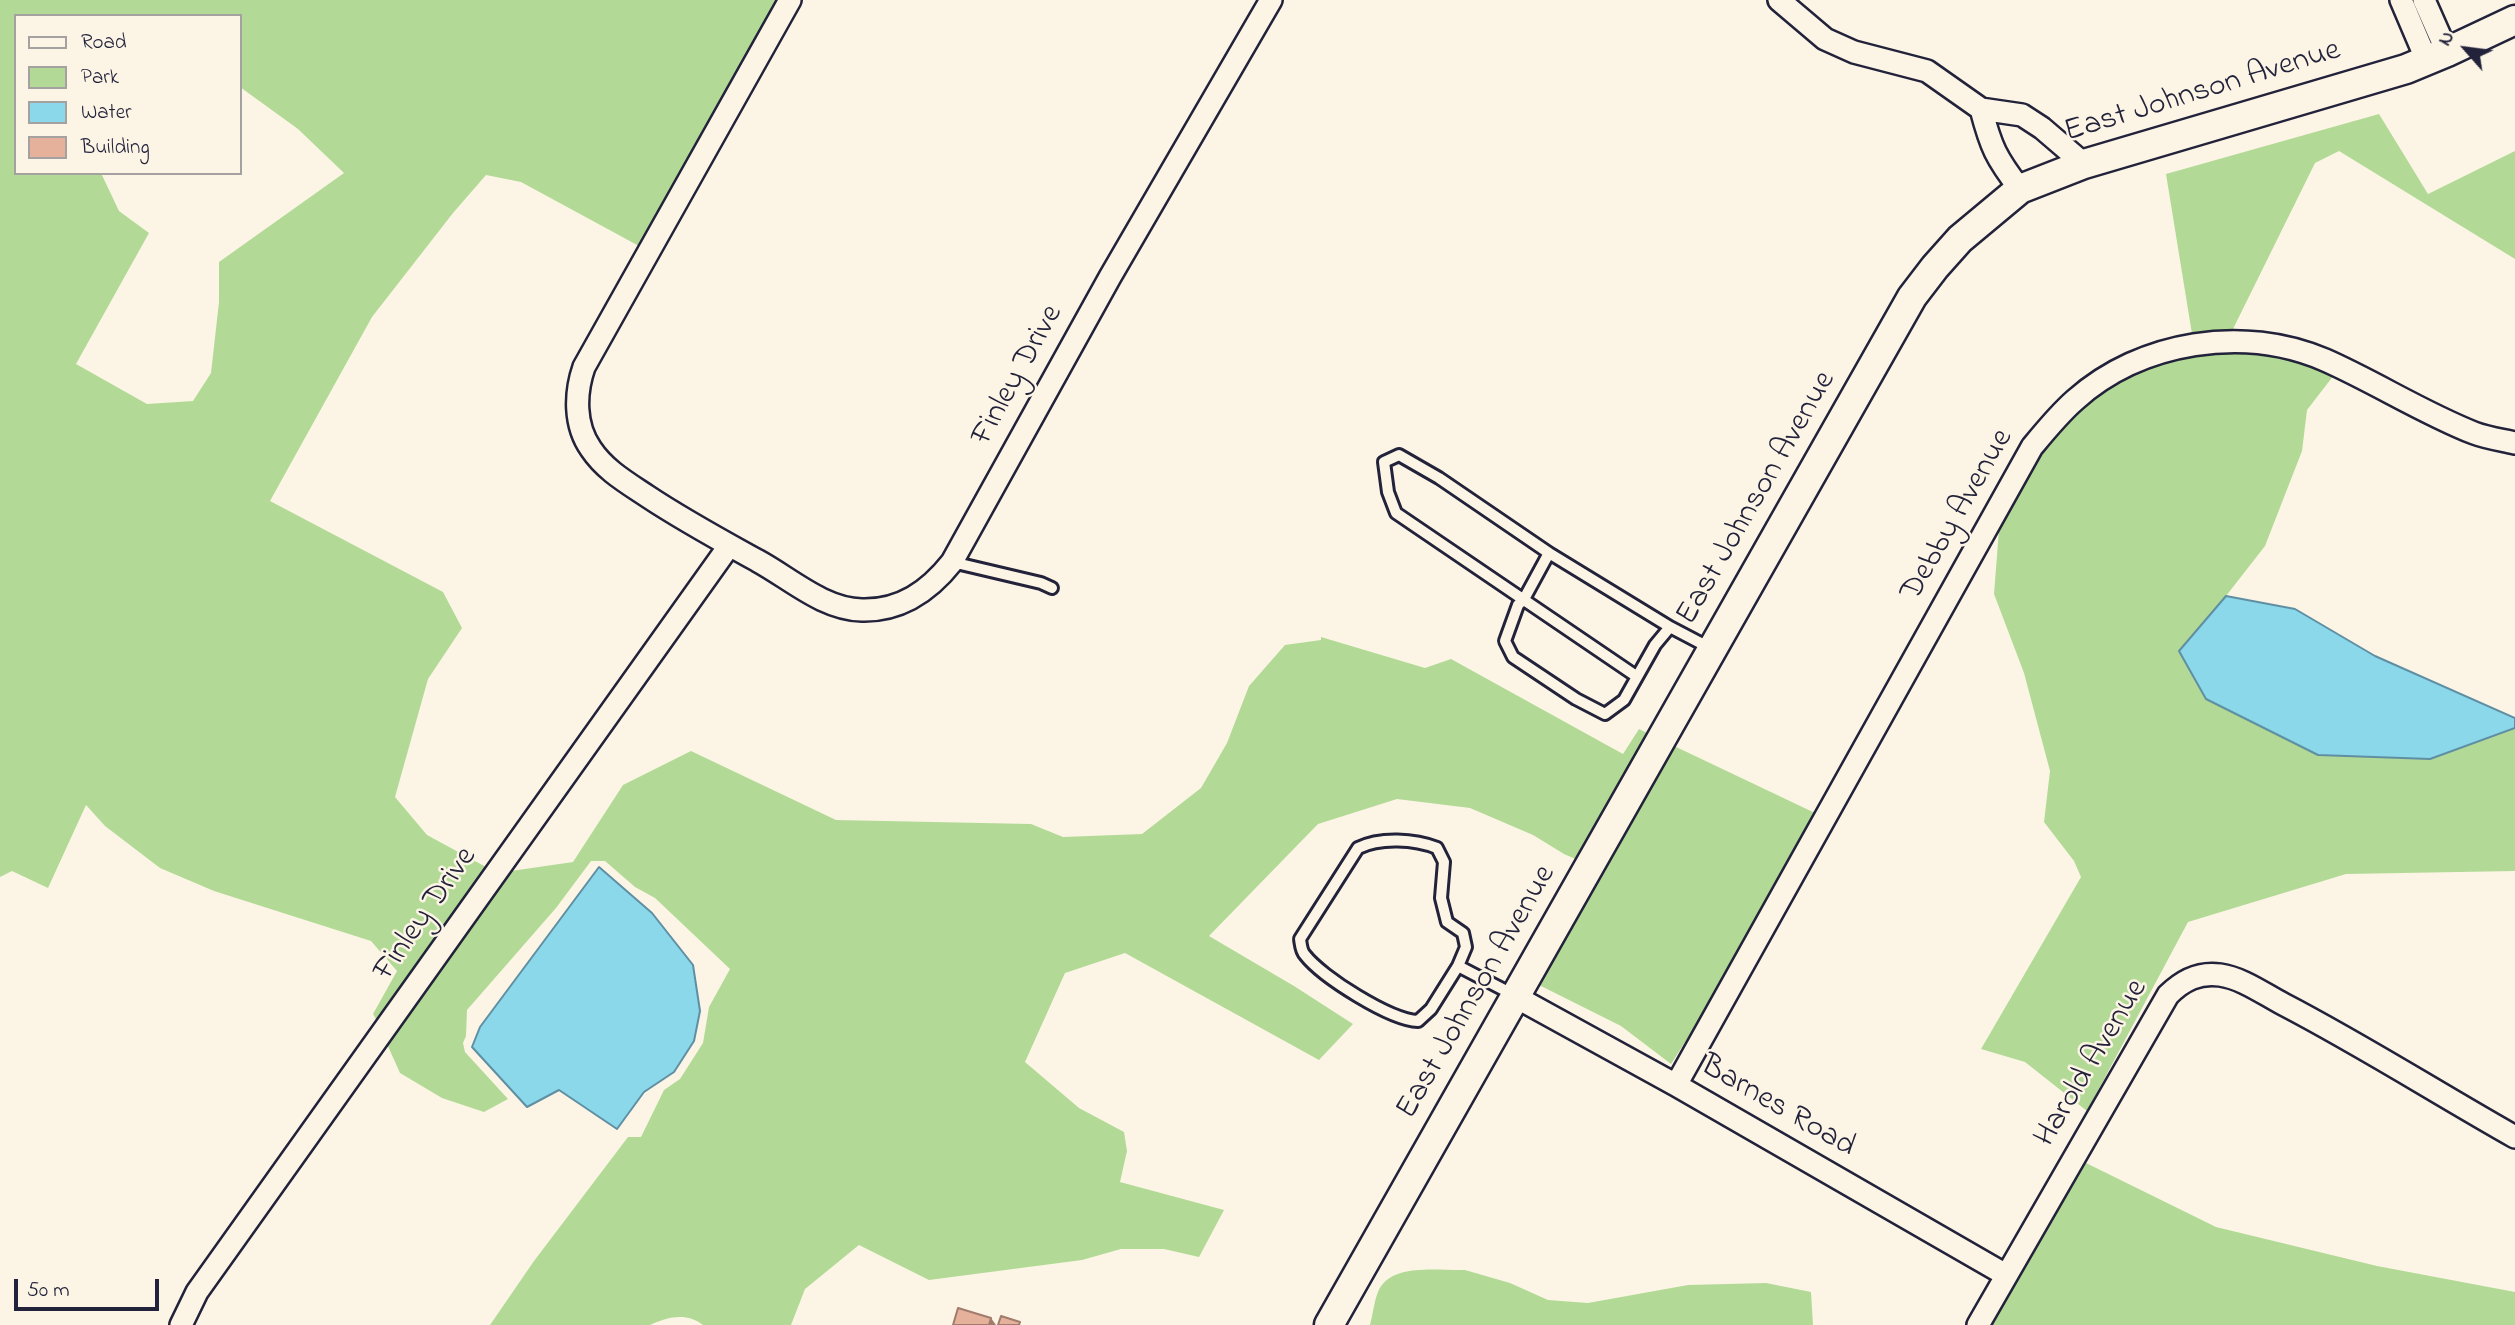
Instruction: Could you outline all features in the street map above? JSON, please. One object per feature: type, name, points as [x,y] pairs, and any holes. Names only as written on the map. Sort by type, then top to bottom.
[{"type":"main road","name":"East Johnson Avenue","points":[[1329,1325],[1912,297],[1960,239],[2020,189],[2084,164],[2406,69],[2515,20]]},
{"type":"street","name":"Finley Drive","points":[[790,0],[584,367],[579,379],[577,399],[582,432],[589,446],[600,461],[617,476],[694,528],[827,602],[863,610],[885,608],[918,596],[937,581],[953,562],[1110,277],[1271,0]]},
{"type":"street","points":[[1779,0],[1825,39],[1854,52],[1927,71],[1982,109],[2022,116],[2042,128],[2084,164]]},
{"type":"street","points":[[2401,0],[2437,56]]},
{"type":"street","points":[[2424,0],[2437,56]]},
{"type":"street","points":[[1982,109],[1994,152],[2020,189]]},
{"type":"street","name":"Debby Avenue","points":[[1676,1085],[2032,447],[2053,421],[2102,379],[2131,363],[2194,344],[2227,341],[2260,343],[2323,359],[2475,433],[2515,443]]},
{"type":"street","name":"Finley Drive","points":[[181,1325],[197,1292],[729,546]]},
{"type":"street","name":"Harold Avenue","points":[[1978,1325],[2168,995],[2178,985],[2193,977],[2207,974],[2238,981],[2312,1019],[2515,1137]]},
{"type":"street","name":"Barnes Road","points":[[1516,997],[1676,1085],[2006,1275]]},
{"type":"lane","points":[[1636,676],[1396,513],[1388,492],[1384,462],[1399,455],[1439,478],[1549,553],[1713,649]]},
{"type":"lane","points":[[1549,553],[1518,605],[1505,641],[1513,657],[1576,699],[1605,714],[1623,700],[1655,645],[1670,626]]},
{"type":"lane","points":[[953,562],[1052,588]]},
{"type":"lane","points":[[1372,841],[1426,843],[1437,848],[1444,862],[1441,898],[1447,922],[1463,933],[1466,947],[1458,966],[1431,1009],[1418,1021],[1406,1020],[1391,1015],[1325,973],[1303,953],[1300,939],[1358,848],[1372,841]]},
{"type":"lane","points":[[1458,966],[1516,997]]},
{"type":"green space","points":[[0,0],[777,0],[639,246],[521,182],[486,175],[372,317],[270,501],[443,592],[462,628],[428,679],[395,797],[427,835],[486,867],[377,1021],[373,1014],[397,971],[371,941],[214,891],[160,868],[105,826],[86,805],[48,888],[12,871],[0,877]],"holes":[[[14,14],[242,14],[242,88],[298,129],[344,173],[219,262],[219,302],[211,373],[193,401],[147,404],[76,364],[149,233],[119,211],[102,175],[14,175]]]},
{"type":"green space","points":[[2379,114],[2428,194],[2515,151],[2515,259],[2339,151],[2315,163],[2232,331],[2192,334],[2166,174]]},
{"type":"green space","points":[[2228,351],[2282,358],[2334,375],[2307,410],[2302,451],[2265,546],[2179,651],[2206,699],[2318,755],[2430,759],[2515,728],[2515,871],[2346,874],[2188,922],[2087,1111],[2025,1062],[1981,1049],[2081,877],[2074,861],[2044,822],[2050,771],[2024,673],[1994,594],[1999,530],[2042,453],[2061,428],[2084,406],[2137,372],[2197,354]]},
{"type":"green space","points":[[1321,637],[1425,668],[1451,659],[1623,754],[1639,729],[1651,735],[1580,861],[1533,835],[1470,808],[1397,799],[1318,824],[1209,936],[1353,1024],[1319,1060],[1125,953],[1065,973],[1025,1062],[1079,1108],[1124,1132],[1127,1151],[1120,1182],[1224,1210],[1199,1257],[1164,1249],[1121,1249],[1082,1260],[929,1280],[859,1245],[805,1289],[791,1325],[703,1325],[690,1318],[677,1317],[650,1325],[490,1325],[534,1261],[628,1137],[641,1137],[664,1090],[680,1079],[703,1043],[709,1007],[730,969],[655,898],[635,887],[605,861],[591,861],[556,908],[467,1010],[466,1036],[463,1043],[465,1052],[508,1099],[484,1112],[442,1098],[400,1073],[387,1044],[511,871],[573,862],[623,785],[691,751],[836,820],[1031,824],[1063,837],[1142,834],[1201,788],[1227,743],[1249,686],[1285,645],[1321,640]]},
{"type":"green space","points":[[1672,745],[1815,813],[1700,1019],[1671,1064],[1621,1026],[1537,984]]},
{"type":"green space","points":[[2084,1162],[2216,1227],[2377,1266],[2515,1292],[2515,1325],[1991,1325]]},
{"type":"green space","points":[[1416,1270],[1465,1270],[1510,1283],[1548,1300],[1588,1303],[1688,1285],[1766,1283],[1811,1292],[1813,1325],[1370,1325],[1378,1292],[1384,1282],[1393,1276]]},
{"type":"water","points":[[2226,596],[2295,609],[2375,656],[2515,718],[2515,728],[2430,759],[2318,755],[2206,699],[2179,651]]},
{"type":"water","points":[[599,867],[652,913],[693,965],[700,1011],[694,1041],[674,1072],[644,1092],[617,1129],[559,1090],[527,1107],[472,1047],[480,1027]]},
{"type":"building","points":[[958,1308],[991,1318],[989,1325],[953,1325]]},
{"type":"building","points":[[1001,1316],[1020,1322],[1019,1325],[998,1325]]}]
